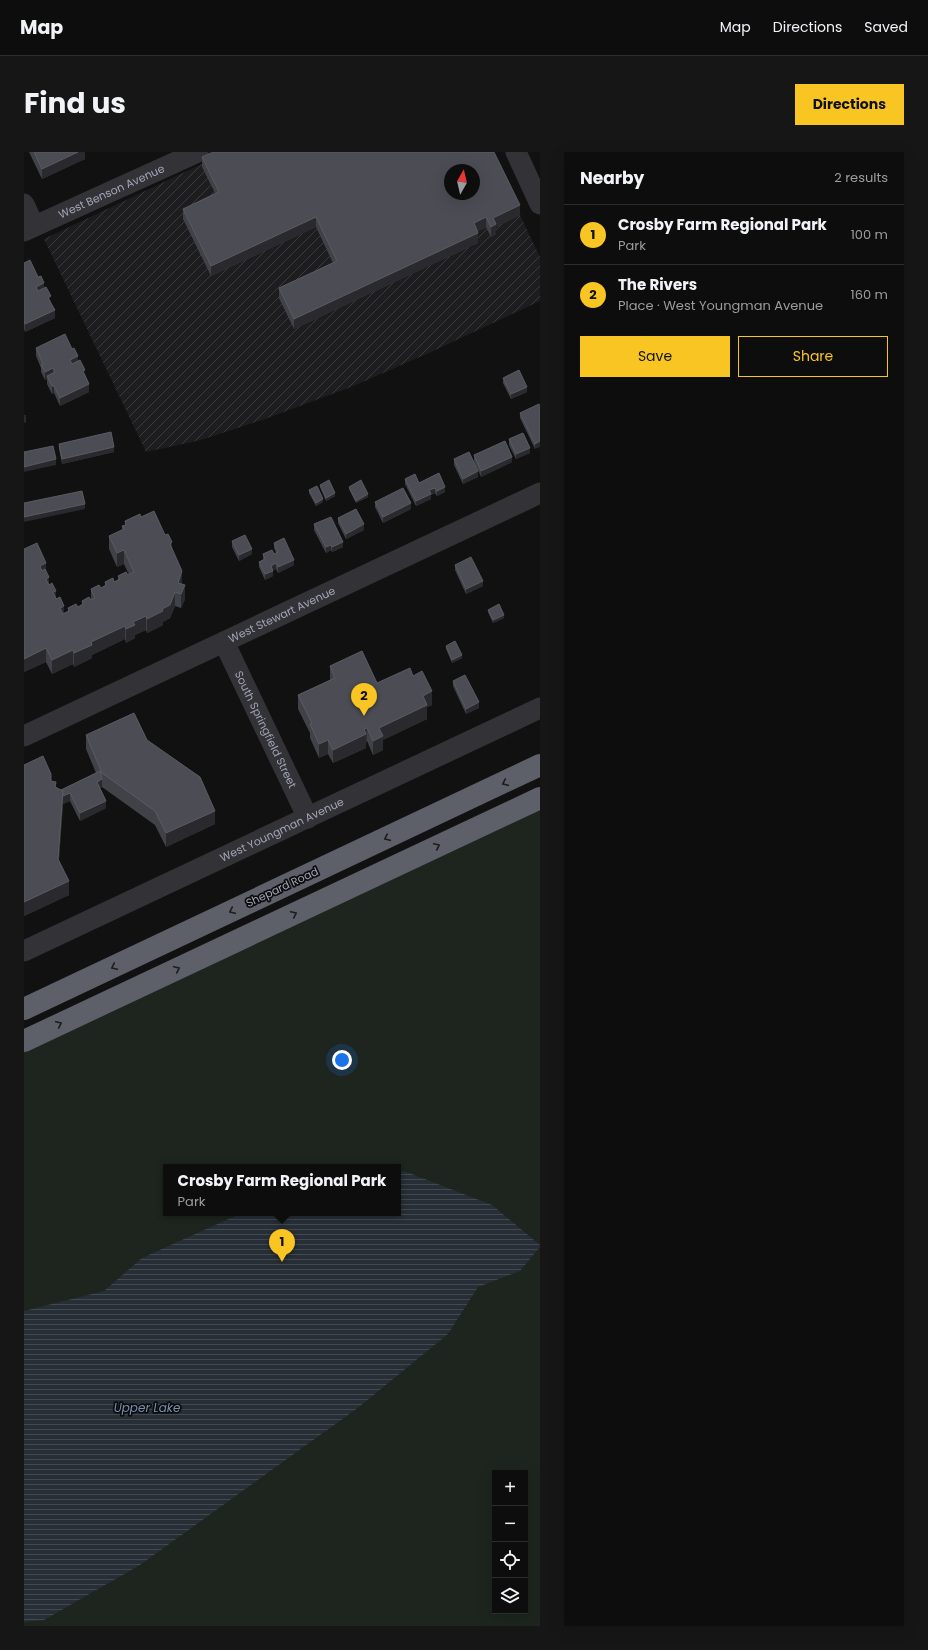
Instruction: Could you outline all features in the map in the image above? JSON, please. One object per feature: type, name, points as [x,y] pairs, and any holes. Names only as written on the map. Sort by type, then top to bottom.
[{"type":"highway","name":"Shepard Road","points":[[24,1009],[540,765]]},
{"type":"highway","points":[[24,1041],[540,798]]},
{"type":"street","name":"West Benson Avenue","points":[[29,228],[198,152]]},
{"type":"street","points":[[516,152],[540,204]]},
{"type":"street","points":[[24,204],[29,228]]},
{"type":"street","name":"West Stewart Avenue","points":[[24,736],[540,493]]},
{"type":"street","name":"South Springfield Street","points":[[224,642],[308,818]]},
{"type":"street","name":"West Youngman Avenue","points":[[24,951],[540,708]]},
{"type":"shaded area","points":[[227,152],[490,152],[540,257],[540,301],[431,352],[351,387],[265,419],[201,440],[146,452],[44,239]]},
{"type":"shaded area","points":[[540,804],[540,1626],[24,1626],[24,1052]]},
{"type":"water","name":"Upper Lake","points":[[404,1171],[492,1205],[540,1245],[540,1247],[520,1271],[478,1287],[448,1334],[359,1407],[140,1565],[44,1620],[24,1622],[24,1311],[104,1291],[142,1258],[235,1216],[401,1216],[401,1172]]},
{"type":"building","points":[[34,152],[78,152],[42,169]]},
{"type":"building","points":[[213,152],[494,152],[520,205],[493,218],[496,224],[491,227],[486,217],[474,223],[478,233],[294,319],[279,288],[337,261],[316,217],[211,266],[183,209],[219,192],[202,157]]},
{"type":"building","points":[[30,260],[38,277],[41,276],[44,283],[36,287],[38,291],[46,287],[51,296],[48,298],[55,310],[25,324],[24,263]]},
{"type":"building","points":[[65,334],[72,349],[74,348],[78,356],[70,360],[72,364],[80,360],[89,384],[60,398],[47,376],[55,372],[53,368],[45,372],[41,365],[43,364],[36,348]]},
{"type":"building","points":[[519,370],[527,387],[511,394],[503,378]]},
{"type":"building","points":[[539,404],[540,441],[535,444],[520,413]]},
{"type":"building","points":[[111,432],[114,447],[62,459],[59,444]]},
{"type":"building","points":[[523,433],[530,448],[516,454],[509,439]]},
{"type":"building","points":[[505,441],[512,457],[481,471],[474,455]]},
{"type":"building","points":[[53,446],[56,459],[24,467],[24,452]]},
{"type":"building","points":[[469,452],[478,471],[463,479],[454,459]]},
{"type":"building","points":[[439,473],[445,487],[437,491],[435,488],[429,490],[431,494],[416,501],[405,479],[415,474],[419,483]]},
{"type":"building","points":[[329,480],[335,493],[326,498],[320,485]]},
{"type":"building","points":[[361,480],[368,494],[356,501],[349,487]]},
{"type":"building","points":[[317,486],[323,499],[316,503],[309,490]]},
{"type":"building","points":[[403,488],[411,503],[383,517],[375,502]]},
{"type":"building","points":[[82,491],[85,504],[24,517],[24,503]]},
{"type":"building","points":[[356,509],[364,524],[346,534],[338,518]]},
{"type":"building","points":[[154,511],[165,535],[168,534],[172,542],[170,544],[182,571],[178,583],[185,585],[181,594],[175,592],[170,605],[162,609],[163,611],[147,619],[146,616],[133,622],[135,625],[126,629],[125,626],[91,642],[92,645],[74,653],[73,650],[52,660],[46,648],[24,659],[24,549],[37,543],[46,563],[40,566],[42,571],[45,569],[49,577],[46,579],[49,585],[52,583],[56,591],[53,592],[56,599],[60,597],[64,606],[60,608],[63,614],[69,611],[68,608],[76,604],[78,607],[83,604],[82,601],[89,597],[91,600],[95,598],[91,589],[99,585],[101,588],[106,585],[105,582],[113,578],[114,582],[120,579],[118,576],[126,572],[128,575],[134,572],[124,550],[117,553],[109,536],[124,529],[122,526],[126,525],[125,521],[140,514],[141,517]]},
{"type":"building","points":[[331,517],[343,542],[332,547],[331,545],[326,547],[314,524]]},
{"type":"building","points":[[245,535],[252,549],[239,555],[232,541]]},
{"type":"building","points":[[284,538],[294,560],[278,567],[276,563],[271,566],[273,571],[265,574],[259,562],[265,559],[263,554],[272,550],[274,554],[278,552],[274,543]]},
{"type":"building","points":[[471,557],[483,581],[466,589],[455,565]]},
{"type":"building","points":[[499,604],[504,615],[493,620],[488,610]]},
{"type":"building","points":[[455,641],[462,655],[452,660],[446,646]]},
{"type":"building","points":[[362,651],[377,683],[410,668],[413,676],[422,671],[432,691],[423,696],[427,705],[379,728],[383,736],[373,741],[367,728],[364,729],[366,734],[333,750],[328,740],[319,744],[310,724],[312,723],[298,695],[335,678],[330,666]]},
{"type":"building","points":[[465,675],[479,702],[466,709],[453,681]]},
{"type":"building","points":[[134,713],[147,740],[200,777],[215,811],[166,833],[155,811],[102,773],[86,735]]},
{"type":"building","points":[[43,756],[51,774],[51,781],[56,782],[55,787],[63,791],[58,859],[69,881],[24,902],[24,765]]},
{"type":"building","points":[[100,771],[102,779],[97,782],[106,801],[80,813],[70,793],[63,796],[63,791],[61,790]]},
{"type":"place","name":"The Rivers","points":[[364,716]]},
{"type":"place","name":"Crosby Farm Regional Park","points":[[282,1262]]}]
